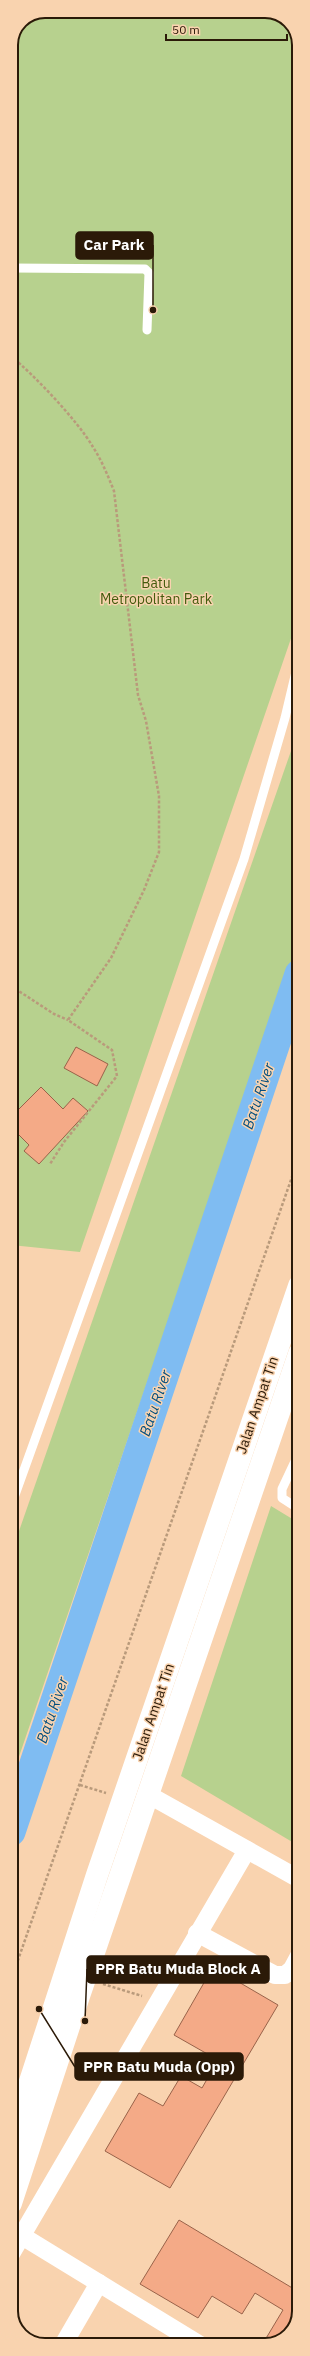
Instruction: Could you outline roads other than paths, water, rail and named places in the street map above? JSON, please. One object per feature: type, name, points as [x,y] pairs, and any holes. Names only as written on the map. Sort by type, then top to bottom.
[{"type":"street","name":"Jalan Ampat Tin","points":[[18,2118],[97,1875],[292,1306]]},
{"type":"street","points":[[267,1376],[292,1379]]},
{"type":"street","name":"Jalan Ampat Tin","points":[[18,2182],[79,1996],[292,1388]]},
{"type":"street","points":[[97,1875],[130,1806],[138,1797],[149,1795],[292,1875]]},
{"type":"street","points":[[18,2243],[197,1933],[247,1850]]},
{"type":"street","points":[[197,1933],[275,1975],[285,1975],[292,1969]]},
{"type":"street","points":[[22,2236],[189,2338]]},
{"type":"street","points":[[67,2338],[99,2283]]},
{"type":"lane","points":[[18,268],[144,269],[149,273],[147,330]]},
{"type":"lane","points":[[18,1487],[244,858],[292,689]]},
{"type":"lane","points":[[292,1468],[282,1489],[282,1498],[292,1504]]},
{"type":"waterway","name":"Batu River","points":[[18,1811],[292,995]]},
{"type":"place","name":"Car Park","points":[[153,310]]},
{"type":"place","name":"PPR Batu Muda (Opp)","points":[[39,2009]]},
{"type":"place","name":"PPR Batu Muda Block A","points":[[85,2021]]},
{"type":"park label","name":"Batu Metropolitan Park","points":[[156,592]]}]
